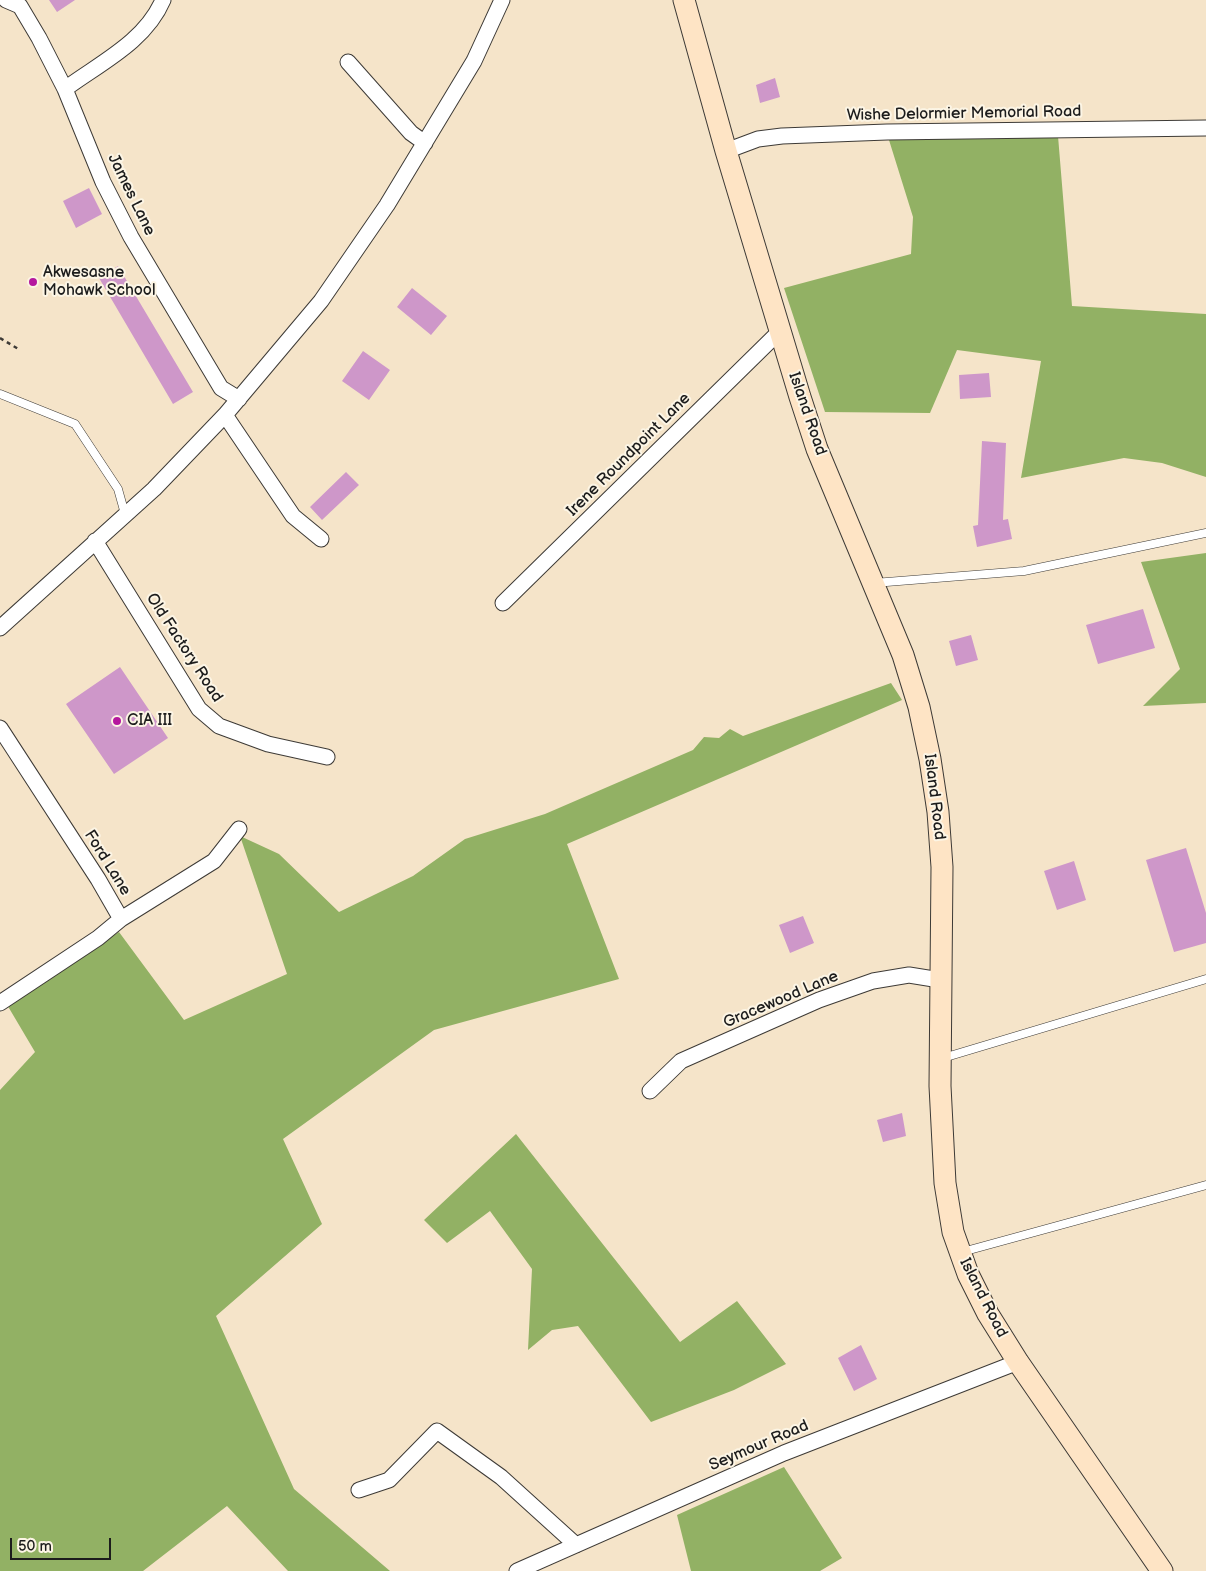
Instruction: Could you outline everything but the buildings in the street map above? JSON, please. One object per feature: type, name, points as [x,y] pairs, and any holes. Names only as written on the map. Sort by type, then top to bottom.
[{"type":"street","name":"James Lane","points":[[6,0],[20,6],[64,90],[103,182],[153,276],[221,388],[239,399]]},
{"type":"street","points":[[154,0],[156,16]]},
{"type":"street","points":[[64,90],[138,38],[156,16],[163,0]]},
{"type":"street","points":[[0,628],[154,489],[225,415],[321,301],[387,205],[425,143],[474,60],[502,0]]},
{"type":"street","name":"Island Road","points":[[684,0],[726,152],[817,449],[903,655],[919,708],[930,759],[938,812],[942,868],[940,980],[944,1183],[953,1232],[968,1274],[988,1314],[1018,1362],[1162,1571]]},
{"type":"street","points":[[348,62],[411,133],[425,143]]},
{"type":"street","name":"Wishe Delormier Memorial Road","points":[[726,152],[758,139],[782,136],[896,132],[1206,128]]},
{"type":"street","name":"Irene Roundpoint Lane","points":[[503,603],[780,331]]},
{"type":"street","points":[[225,415],[293,516],[321,539]]},
{"type":"street","name":"Old Factory Road","points":[[95,541],[199,709],[219,726],[268,744],[327,757]]},
{"type":"street","name":"Ford Lane","points":[[0,728],[98,879],[121,919],[98,938],[0,1003]]},
{"type":"street","points":[[121,919],[214,861],[239,829]]},
{"type":"street","name":"Gracewood Lane","points":[[650,1091],[681,1061],[819,1000],[873,981],[909,974],[940,980]]},
{"type":"street","name":"Seymour Road","points":[[517,1571],[784,1453],[1018,1362]]},
{"type":"street","points":[[359,1490],[390,1480],[437,1431],[501,1478],[576,1545]]},
{"type":"lane","points":[[0,394],[75,424],[118,490],[125,514]]},
{"type":"lane","points":[[874,583],[1024,571],[1206,533]]},
{"type":"lane","points":[[941,1059],[1206,979]]},
{"type":"lane","points":[[960,1253],[1206,1185]]},
{"type":"path","points":[[0,338],[20,350]]},
{"type":"green space","points":[[1058,136],[1072,306],[1206,314],[1206,477],[1162,463],[1124,458],[1021,478],[1041,361],[957,350],[930,413],[825,412],[784,288],[911,254],[913,217],[889,140]]},
{"type":"green space","points":[[1206,553],[1206,703],[1143,706],[1180,669],[1141,562]]},
{"type":"green space","points":[[891,683],[902,700],[567,844],[619,979],[434,1030],[283,1139],[322,1224],[216,1316],[294,1489],[390,1571],[288,1571],[227,1506],[143,1571],[0,1571],[0,1090],[35,1052],[6,1003],[119,932],[184,1020],[287,974],[240,836],[279,854],[339,912],[413,876],[465,839],[545,814],[693,750],[704,737],[719,738],[730,729],[743,736]]},
{"type":"green space","points":[[516,1134],[680,1342],[737,1301],[786,1364],[734,1390],[651,1422],[578,1326],[552,1330],[528,1350],[532,1269],[490,1211],[447,1243],[424,1220]]},
{"type":"green space","points":[[784,1467],[842,1558],[820,1571],[691,1571],[677,1515]]},
{"type":"place","name":"Akwesasne Mohawk School","points":[[33,282]]},
{"type":"place","name":"CIA III","points":[[117,721]]}]
